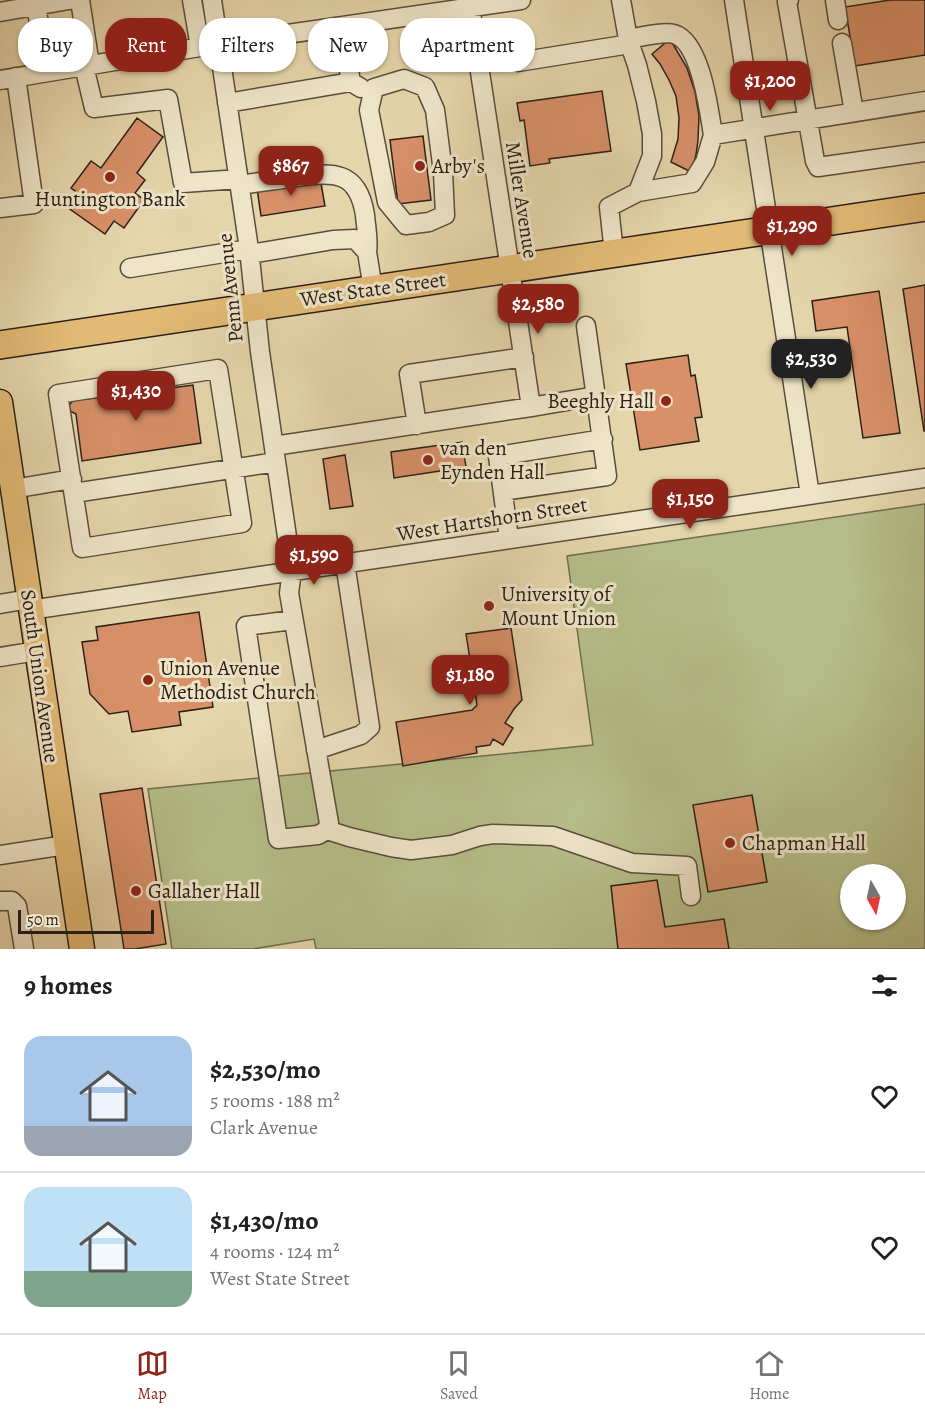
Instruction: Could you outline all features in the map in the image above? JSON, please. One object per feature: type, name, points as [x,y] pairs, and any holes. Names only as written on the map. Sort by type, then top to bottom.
[{"type":"highway","name":"West State Street","points":[[0,345],[925,207]]},
{"type":"main road","name":"South Union Avenue","points":[[0,402],[82,949]]},
{"type":"street","points":[[0,12],[37,10],[69,0]]},
{"type":"street","points":[[80,0],[82,18]]},
{"type":"street","points":[[192,0],[199,19]]},
{"type":"street","name":"Penn Avenue","points":[[211,18],[213,0]]},
{"type":"street","points":[[388,18],[470,3],[521,0]]},
{"type":"street","points":[[621,0],[629,41],[644,92],[651,134],[652,156],[639,192]]},
{"type":"street","points":[[734,0],[810,495]]},
{"type":"street","points":[[789,0],[787,2],[814,161],[818,167],[925,152]]},
{"type":"street","points":[[835,0],[838,20]]},
{"type":"street","name":"Miller Avenue","points":[[470,3],[531,407]]},
{"type":"street","points":[[37,10],[38,18]]},
{"type":"street","points":[[535,59],[656,34],[675,34],[688,45],[700,67],[713,135],[705,162],[692,183],[639,192],[609,207],[614,253]]},
{"type":"street","points":[[842,43],[854,112]]},
{"type":"street","points":[[93,65],[199,48]]},
{"type":"street","points":[[0,208],[34,204],[8,78],[42,72]]},
{"type":"street","points":[[88,72],[94,108],[168,99],[183,183],[239,182],[323,173],[340,175],[354,185],[363,202],[373,289]]},
{"type":"street","name":"Penn Avenue","points":[[217,72],[227,103],[250,251],[260,352],[292,571],[289,593],[329,823],[327,830]]},
{"type":"street","points":[[349,72],[351,82]]},
{"type":"street","points":[[404,79],[425,87],[435,110],[443,172],[445,215],[429,222],[406,225],[387,202],[369,110],[373,93],[374,88],[404,79]]},
{"type":"street","points":[[227,103],[351,82],[373,93]]},
{"type":"street","points":[[713,135],[925,101]]},
{"type":"street","points":[[130,268],[333,240],[355,239],[367,252]]},
{"type":"street","points":[[503,491],[608,476],[586,326]]},
{"type":"street","points":[[417,425],[409,374],[524,357]]},
{"type":"street","points":[[218,369],[242,523],[82,548],[73,486],[58,394],[218,369]]},
{"type":"street","points":[[13,489],[73,486],[234,468],[275,454],[417,425],[596,396]]},
{"type":"street","points":[[509,539],[498,456],[603,439]]},
{"type":"street","name":"West Hartshorn Street","points":[[0,604],[30,605],[292,571],[925,477]]},
{"type":"street","points":[[316,750],[362,735],[370,727],[345,563]]},
{"type":"street","points":[[293,620],[246,626],[278,839],[318,835],[327,830],[411,850],[452,844],[493,834],[553,836],[632,863],[687,866],[691,896]]},
{"type":"street","points":[[0,657],[37,651]]},
{"type":"street","points":[[0,855],[66,845]]},
{"type":"street","points":[[0,901],[12,901],[17,906],[24,949]]},
{"type":"green space","name":"University of Mount Union","points":[[925,504],[925,949],[316,949],[314,939],[253,949],[172,949],[148,789],[593,745],[567,556]]},
{"type":"building","points":[[890,0],[925,0],[925,55],[855,66],[845,7]]},
{"type":"building","points":[[670,39],[687,68],[695,92],[699,116],[696,155],[691,172],[671,162],[678,139],[679,118],[676,96],[660,64],[652,54]]},
{"type":"building","points":[[602,91],[611,151],[549,159],[550,163],[530,166],[524,120],[520,121],[517,103]]},
{"type":"building","name":"Huntington Bank","points":[[137,118],[163,137],[137,173],[145,180],[135,193],[144,200],[124,228],[114,221],[105,234],[67,207],[78,193],[71,188],[91,161],[101,168]]},
{"type":"building","points":[[423,136],[431,200],[398,204],[390,140]]},
{"type":"building","points":[[320,178],[325,206],[261,216],[257,188]]},
{"type":"building","points":[[925,285],[925,431],[924,431],[903,289]]},
{"type":"building","points":[[879,291],[900,433],[863,438],[847,327],[816,331],[812,301]]},
{"type":"building","name":"Beeghly Hall","points":[[688,355],[691,376],[695,375],[702,417],[695,418],[699,441],[640,450],[626,364]]},
{"type":"building","points":[[193,385],[201,443],[82,461],[76,414],[66,409],[79,393],[87,399]]},
{"type":"building","name":"van den Eynden Hall","points":[[462,442],[466,467],[394,478],[391,452]]},
{"type":"building","points":[[345,455],[353,506],[330,509],[323,459]]},
{"type":"building","name":"Union Avenue Methodist Church","points":[[199,612],[213,707],[179,712],[181,725],[132,732],[128,711],[109,714],[90,694],[82,642],[98,640],[96,627]]},
{"type":"building","points":[[511,628],[522,700],[505,723],[513,728],[503,745],[493,739],[490,745],[476,747],[477,753],[403,766],[396,722],[472,710],[477,705],[466,634]]},
{"type":"building","name":"Gallaher Hall","points":[[142,788],[166,944],[124,949],[100,794]]},
{"type":"building","name":"Chapman Hall","points":[[752,795],[767,882],[708,892],[693,805]]},
{"type":"building","points":[[657,880],[665,927],[724,919],[729,949],[618,949],[611,886]]},
{"type":"place","name":"Arby's","points":[[420,166]]},
{"type":"place","name":"Huntington Bank","points":[[110,177]]},
{"type":"place","name":"Beeghly Hall","points":[[666,401]]},
{"type":"place","name":"van den Eynden Hall","points":[[428,460]]},
{"type":"place","name":"University of Mount Union","points":[[489,606]]},
{"type":"place","name":"Union Avenue Methodist Church","points":[[148,680]]},
{"type":"place","name":"Chapman Hall","points":[[730,843]]},
{"type":"place","name":"Gallaher Hall","points":[[136,891]]}]
